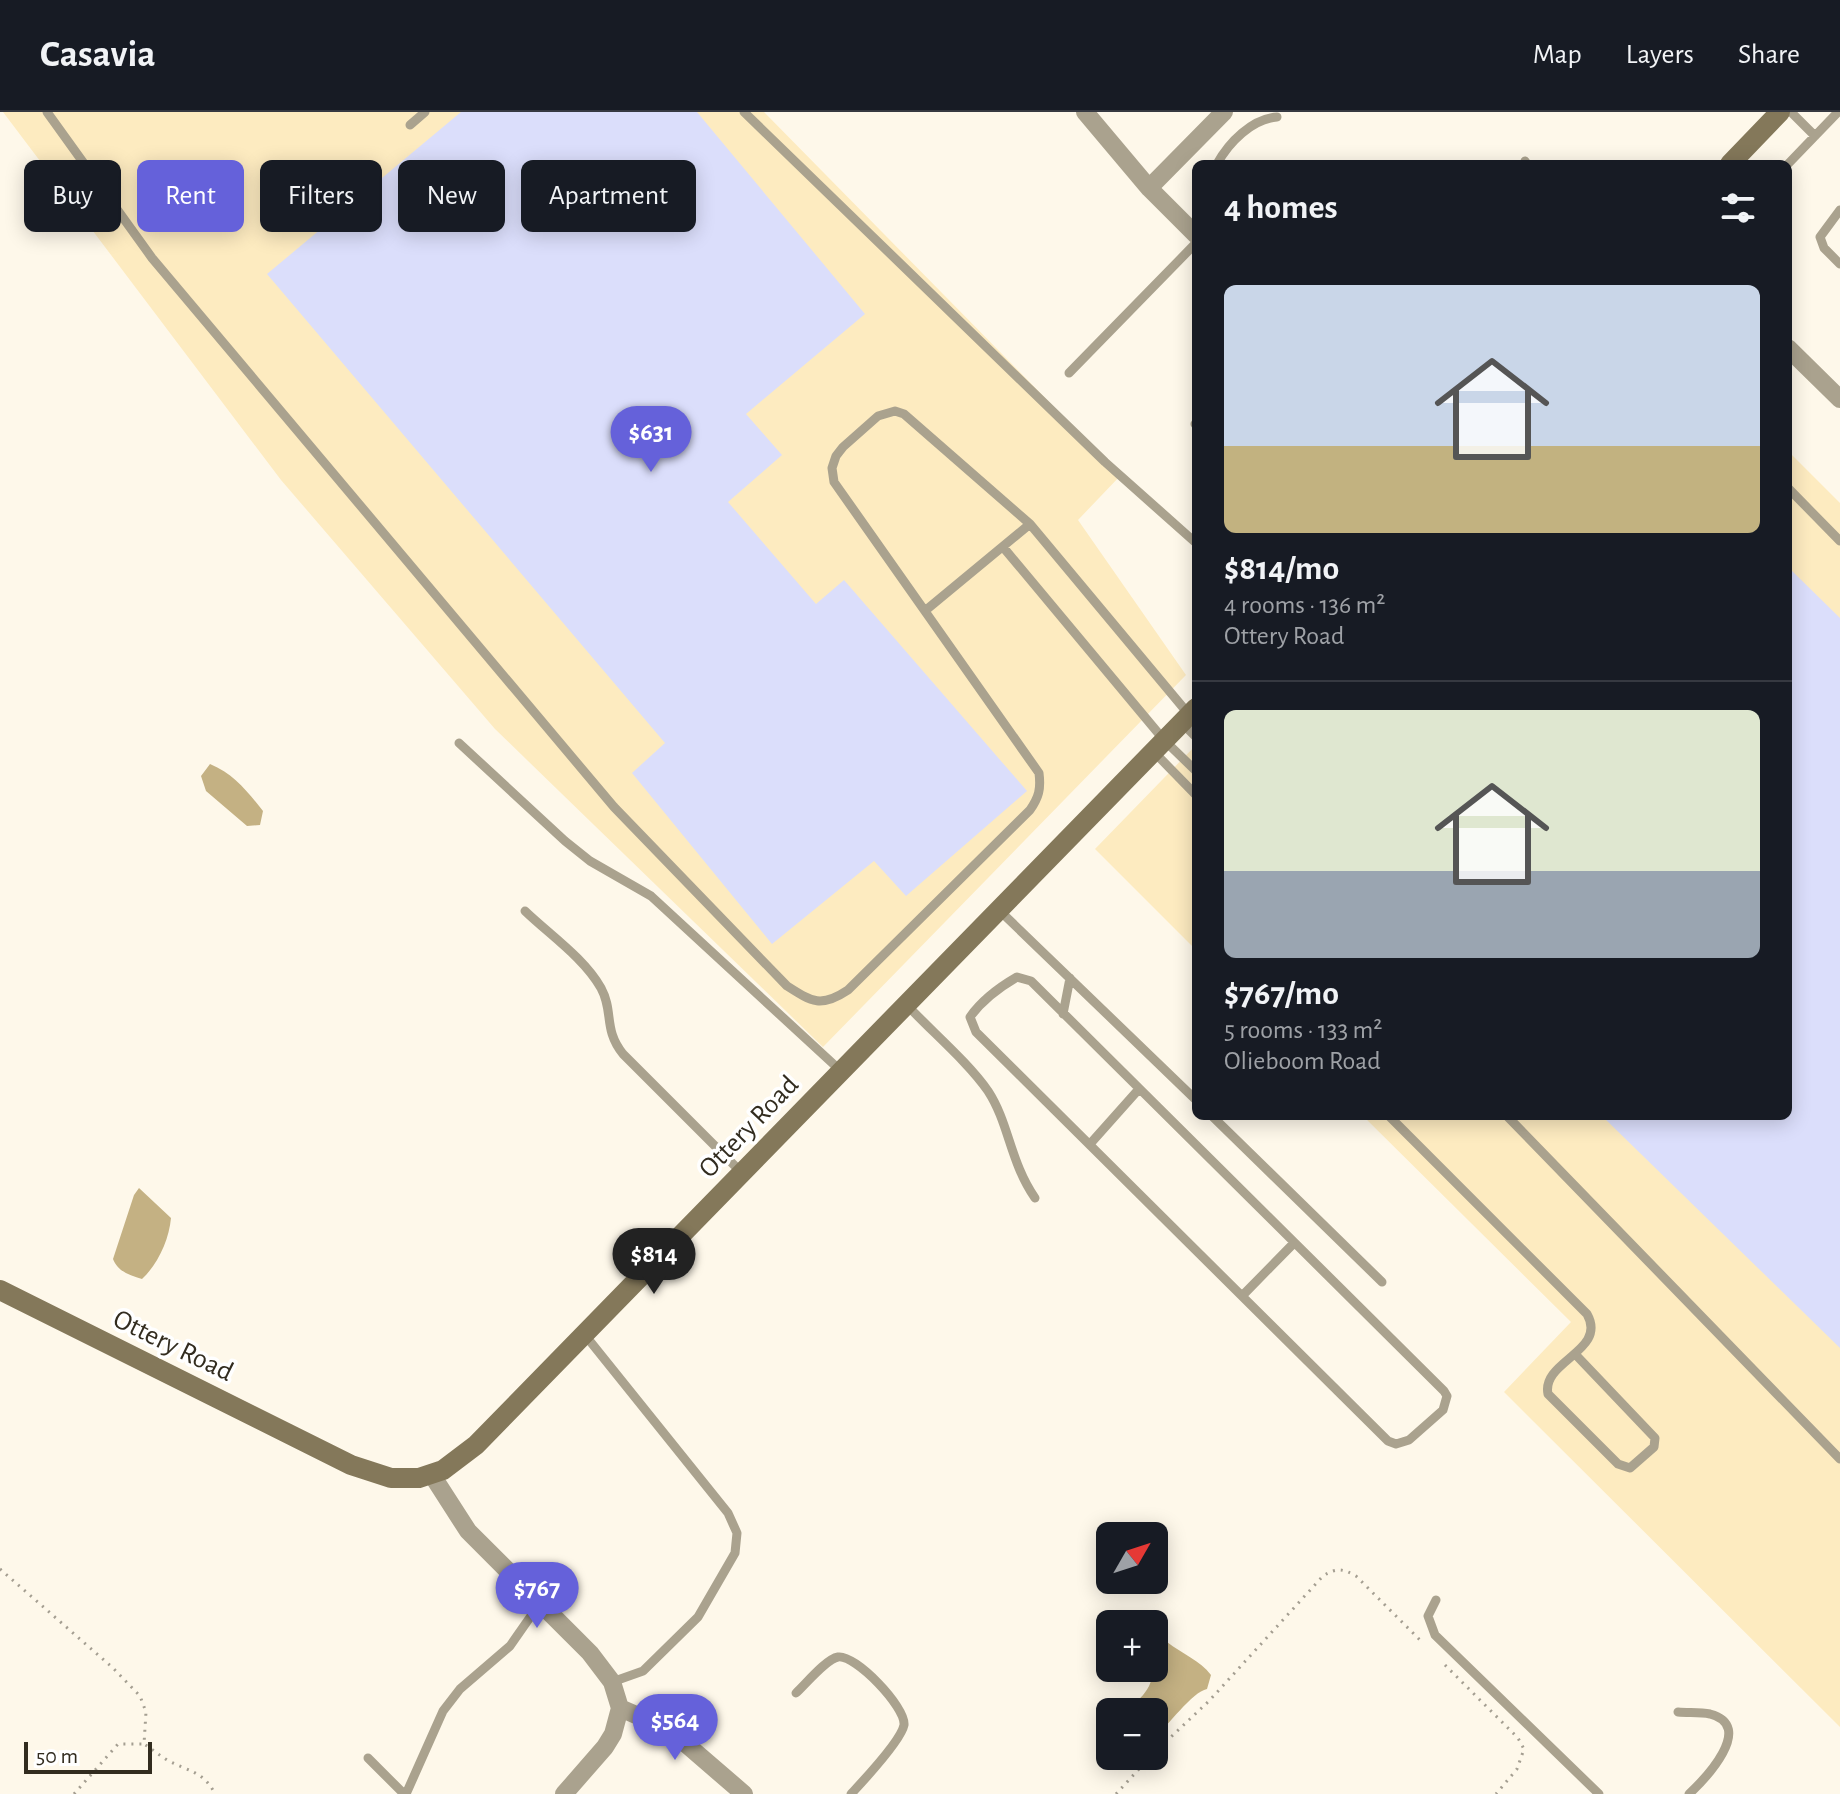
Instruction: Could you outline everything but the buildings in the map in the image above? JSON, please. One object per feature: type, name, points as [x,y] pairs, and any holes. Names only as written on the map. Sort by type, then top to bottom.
[{"type":"street","points":[[1085,112],[1149,188],[1192,231]]},
{"type":"street","points":[[1149,188],[1224,112]]},
{"type":"street","points":[[1734,160],[1780,112]]},
{"type":"street","points":[[1792,352],[1840,399]]},
{"type":"street","name":"Ottery Road","points":[[0,1290],[351,1465],[405,1480],[432,1475],[454,1464],[476,1445],[1159,746],[1192,721]]},
{"type":"street","points":[[432,1475],[468,1531],[590,1653],[612,1682],[620,1708],[613,1734],[564,1794]]},
{"type":"street","points":[[620,1708],[659,1725],[744,1794]]},
{"type":"lane","points":[[47,112],[152,258],[614,807],[787,986],[808,999],[833,1000],[848,990],[1030,810],[1041,786],[1039,773],[834,482],[832,468],[836,456],[878,416],[895,411],[904,414],[1030,524],[1192,721]]},
{"type":"lane","points":[[410,125],[425,112]]},
{"type":"lane","points":[[744,112],[1105,462],[1192,539]]},
{"type":"lane","points":[[1791,112],[1815,136]]},
{"type":"lane","points":[[1792,160],[1838,112]]},
{"type":"lane","points":[[1220,160],[1251,125],[1258,120],[1277,117]]},
{"type":"lane","points":[[1840,210],[1820,237],[1824,248],[1840,264]]},
{"type":"lane","points":[[1069,373],[1192,247]]},
{"type":"lane","points":[[1792,492],[1840,541]]},
{"type":"lane","points":[[926,610],[1030,524]]},
{"type":"lane","points":[[1003,547],[1192,790]]},
{"type":"lane","points":[[459,743],[565,841],[609,873],[651,896],[842,1072]]},
{"type":"lane","points":[[1159,746],[1192,768]]},
{"type":"lane","points":[[999,910],[1192,1096]]},
{"type":"lane","points":[[525,911],[591,973],[603,991],[610,1034],[623,1054],[743,1174]]},
{"type":"lane","points":[[1017,977],[1031,981],[1063,1014],[1444,1391],[1447,1396],[1443,1410],[1409,1440],[1396,1444],[1388,1441],[976,1032],[970,1017],[993,991],[1017,977]]},
{"type":"lane","points":[[1063,1014],[1070,978]]},
{"type":"lane","points":[[907,1005],[987,1090],[998,1109],[1015,1162],[1035,1198]]},
{"type":"lane","points":[[1090,1144],[1139,1089]]},
{"type":"lane","points":[[1216,1120],[1382,1282]]},
{"type":"lane","points":[[1393,1120],[1587,1314],[1592,1322],[1590,1335],[1575,1354],[1549,1377],[1548,1394],[1618,1464],[1630,1468],[1654,1447],[1655,1438],[1575,1354]]},
{"type":"lane","points":[[1511,1120],[1840,1459]]},
{"type":"lane","points":[[1243,1295],[1294,1243]]},
{"type":"lane","points":[[585,1335],[728,1513],[737,1533],[735,1553],[698,1617],[643,1671],[612,1682]]},
{"type":"lane","points":[[1436,1600],[1428,1616],[1435,1635],[1599,1794]]},
{"type":"lane","points":[[368,1758],[405,1794],[443,1711],[460,1689],[510,1646],[540,1603]]},
{"type":"lane","points":[[796,1693],[827,1663],[840,1657],[849,1659],[865,1672],[895,1702],[904,1726],[851,1794]]},
{"type":"lane","points":[[1678,1712],[1711,1714],[1720,1719],[1729,1734],[1719,1760],[1689,1794]]},
{"type":"path","points":[[0,1569],[113,1668],[140,1696],[146,1712],[144,1744]]},
{"type":"path","points":[[1168,1739],[1209,1701],[1323,1576],[1334,1569],[1344,1569],[1356,1576],[1432,1652]]},
{"type":"path","points":[[1443,1663],[1518,1738],[1524,1749],[1517,1769],[1496,1794]]},
{"type":"path","points":[[74,1794],[118,1744],[144,1744],[168,1761],[197,1772],[206,1779],[215,1794]]},
{"type":"path","points":[[1116,1794],[1138,1770]]},
{"type":"shaded area","points":[[3,112],[764,112],[1121,475],[1078,520],[1186,675],[823,1047],[495,729],[281,480],[94,232],[121,232],[121,160],[39,160]]},
{"type":"shaded area","points":[[1792,455],[1840,503],[1840,1727],[1504,1392],[1571,1322],[1367,1120],[1792,1120]]},
{"type":"shaded area","points":[[1192,749],[1192,946],[1095,849]]},
{"type":"shaded area","points":[[210,764],[246,790],[263,811],[260,825],[247,826],[206,791],[201,776]]},
{"type":"shaded area","points":[[139,1188],[171,1218],[162,1251],[142,1279],[121,1270],[113,1259]]},
{"type":"shaded area","points":[[1168,1643],[1211,1675],[1207,1689],[1187,1703],[1168,1723],[1168,1698],[1140,1698],[1151,1682],[1168,1682]]}]
